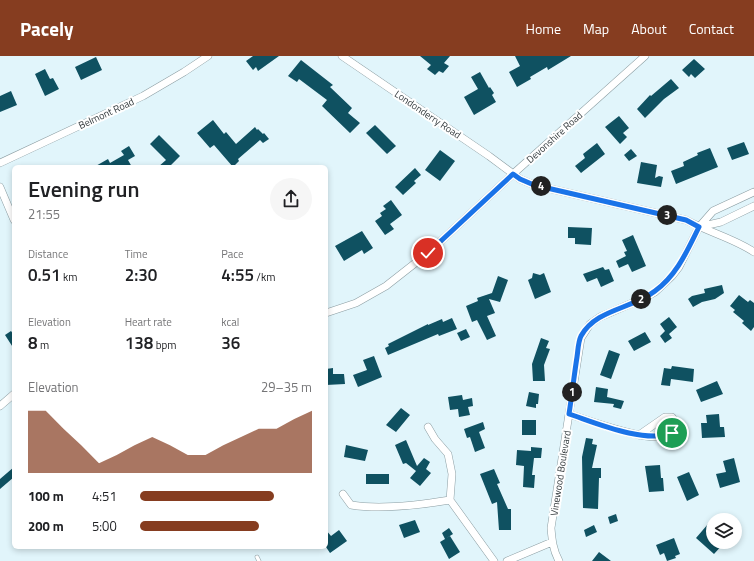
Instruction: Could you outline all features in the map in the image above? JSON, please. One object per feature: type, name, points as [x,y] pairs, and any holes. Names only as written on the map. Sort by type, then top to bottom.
[{"type":"street","name":"Belmont Road","points":[[0,163],[143,96],[208,56]]},
{"type":"street","name":"Londonderry Road","points":[[342,56],[520,179],[534,185],[686,220],[699,227],[730,239],[754,252]]},
{"type":"street","name":"Devonshire Road","points":[[328,312],[356,303],[386,286],[428,253],[513,174],[645,56]]},
{"type":"street","points":[[0,187],[12,215]]},
{"type":"street","name":"Vinewood Boulevard","points":[[559,561],[552,542],[551,528],[581,338],[590,324],[600,317],[655,292],[679,266],[699,227],[713,211],[754,192]]},
{"type":"street","points":[[699,227],[721,222],[754,206]]},
{"type":"street","points":[[0,406],[12,396]]},
{"type":"street","points":[[569,414],[620,431],[639,435],[666,436],[672,433],[676,427],[674,420],[672,417],[665,417],[639,435]]},
{"type":"street","points":[[428,427],[435,439],[448,454],[452,474],[450,500],[494,561]]},
{"type":"street","points":[[343,494],[351,505],[364,507],[398,506],[450,500]]},
{"type":"street","points":[[507,561],[552,542]]},
{"type":"building","points":[[253,56],[279,56],[258,71],[256,67],[253,70],[246,61]]},
{"type":"building","points":[[420,56],[450,56],[444,63],[449,66],[443,73],[439,71],[435,75],[427,69],[431,65]]},
{"type":"building","points":[[515,56],[571,56],[548,70],[547,67],[517,87],[509,72],[520,66]]},
{"type":"building","points":[[96,57],[102,70],[81,80],[75,67]]},
{"type":"building","points":[[694,59],[705,69],[695,78],[691,74],[689,77],[682,70]]},
{"type":"building","points":[[301,60],[333,85],[330,87],[352,108],[348,113],[360,123],[350,133],[322,106],[327,100],[299,79],[297,82],[288,76]]},
{"type":"building","points":[[45,69],[50,79],[53,78],[59,89],[45,96],[35,74]]},
{"type":"building","points":[[480,72],[489,88],[490,87],[494,93],[492,95],[496,102],[474,115],[464,97],[478,89],[471,77]]},
{"type":"building","points":[[671,79],[679,88],[664,99],[645,118],[637,109],[650,95],[651,96]]},
{"type":"building","points":[[11,91],[17,105],[0,112],[0,96]]},
{"type":"building","points":[[619,116],[629,128],[623,133],[627,137],[620,144],[605,127]]},
{"type":"building","points":[[213,120],[224,134],[226,132],[236,144],[255,127],[263,134],[264,133],[269,139],[263,143],[260,140],[238,159],[239,161],[235,165],[231,165],[214,145],[210,148],[197,133]]},
{"type":"building","points":[[375,125],[396,146],[387,154],[366,133]]},
{"type":"building","points":[[159,135],[180,156],[171,165],[160,165],[166,160],[150,144]]},
{"type":"building","points":[[744,142],[749,154],[732,160],[727,148]]},
{"type":"building","points":[[597,143],[605,154],[581,173],[575,166],[585,158],[583,154]]},
{"type":"building","points":[[129,146],[135,156],[128,160],[131,165],[98,165],[108,159],[110,163],[124,155],[121,151]]},
{"type":"building","points":[[710,148],[718,167],[676,184],[671,171],[684,166],[683,162],[698,155],[697,153]]},
{"type":"building","points":[[631,149],[637,156],[629,161],[624,155]]},
{"type":"building","points":[[440,150],[455,161],[440,181],[425,170]]},
{"type":"building","points":[[641,162],[657,165],[655,178],[659,176],[663,177],[661,187],[637,183]]},
{"type":"building","points":[[415,168],[421,175],[414,181],[416,183],[403,195],[395,187]]},
{"type":"building","points":[[391,200],[402,215],[390,224],[394,229],[385,235],[375,221],[382,216],[380,213],[386,209],[383,206]]},
{"type":"building","points":[[568,227],[592,228],[591,245],[575,244],[575,238],[568,238]]},
{"type":"building","points":[[362,231],[373,248],[364,254],[362,250],[344,261],[335,246]]},
{"type":"building","points":[[633,235],[646,266],[632,272],[628,264],[619,268],[616,261],[626,256],[624,252],[627,251],[622,240]]},
{"type":"building","points":[[603,267],[605,270],[609,269],[614,281],[601,287],[597,278],[587,282],[583,274]]},
{"type":"building","points":[[533,273],[540,275],[544,273],[551,292],[535,299],[528,280],[532,278]]},
{"type":"building","points":[[498,276],[508,280],[500,302],[489,299],[495,313],[487,316],[496,336],[487,340],[477,320],[472,322],[466,306],[478,301],[477,298],[492,293]]},
{"type":"building","points":[[722,285],[724,293],[715,299],[702,302],[693,307],[688,299],[692,296],[705,293],[704,289]]},
{"type":"building","points":[[739,295],[748,302],[750,300],[754,303],[754,327],[751,331],[742,323],[744,321],[733,312],[735,310],[730,306]]},
{"type":"building","points":[[669,317],[677,327],[669,334],[672,338],[665,343],[660,336],[665,331],[660,324]]},
{"type":"building","points":[[452,318],[457,329],[439,336],[438,334],[388,355],[385,348],[389,346],[388,344],[428,324],[442,319],[443,322]]},
{"type":"building","points":[[466,329],[470,337],[461,341],[457,333]]},
{"type":"building","points":[[11,331],[12,332],[12,346],[5,335]]},
{"type":"building","points":[[645,332],[651,342],[634,351],[628,341]]},
{"type":"building","points":[[541,338],[549,341],[546,348],[550,349],[544,365],[545,381],[533,381],[532,364]]},
{"type":"building","points":[[609,350],[620,354],[611,379],[600,375]]},
{"type":"building","points":[[374,356],[382,377],[358,387],[353,375],[367,370],[363,360]]},
{"type":"building","points":[[672,366],[694,369],[693,382],[671,379],[670,386],[661,385],[664,368],[671,369]]},
{"type":"building","points":[[333,368],[333,374],[344,374],[345,384],[328,385],[328,369]]},
{"type":"building","points":[[717,381],[723,394],[701,402],[696,390]]},
{"type":"building","points":[[596,387],[608,389],[607,397],[624,401],[621,409],[613,407],[614,404],[594,402]]},
{"type":"building","points":[[529,392],[539,394],[536,408],[526,406]]},
{"type":"building","points":[[462,395],[463,400],[472,398],[473,406],[468,407],[470,415],[459,417],[458,409],[450,410],[448,397]]},
{"type":"building","points":[[401,408],[410,415],[396,432],[386,425]]},
{"type":"building","points":[[719,414],[720,427],[724,427],[725,437],[702,438],[701,423],[707,423],[706,415]]},
{"type":"building","points":[[522,420],[536,420],[536,435],[522,435]]},
{"type":"building","points":[[483,422],[485,429],[479,432],[485,448],[475,452],[470,437],[467,438],[464,429]]},
{"type":"building","points":[[586,438],[593,439],[592,444],[597,445],[592,468],[601,468],[601,478],[599,478],[598,509],[583,508],[582,457]]},
{"type":"building","points":[[406,440],[417,466],[424,458],[430,462],[426,469],[431,473],[420,486],[410,478],[416,471],[406,463],[403,464],[395,445]]},
{"type":"building","points":[[346,445],[368,450],[365,461],[344,457]]},
{"type":"building","points":[[531,447],[542,448],[541,458],[534,458],[532,475],[535,475],[534,488],[523,487],[524,466],[516,465],[517,450],[531,451]]},
{"type":"building","points":[[734,458],[740,482],[720,488],[716,474],[726,472],[723,461]]},
{"type":"building","points":[[660,465],[664,491],[649,492],[645,466]]},
{"type":"building","points":[[12,469],[12,479],[0,489],[0,479]]},
{"type":"building","points":[[494,469],[500,483],[497,484],[508,509],[511,509],[511,530],[499,530],[497,502],[492,504],[480,474]]},
{"type":"building","points":[[689,472],[699,495],[687,501],[677,477]]},
{"type":"building","points":[[366,474],[389,474],[389,484],[366,484]]},
{"type":"building","points":[[616,514],[618,521],[610,524],[608,517]]},
{"type":"building","points":[[415,520],[420,532],[404,538],[399,525]]},
{"type":"building","points":[[594,525],[597,532],[586,537],[584,530]]},
{"type":"building","points":[[706,526],[706,547],[696,538]]},
{"type":"building","points":[[449,528],[453,534],[445,539],[442,533]]},
{"type":"building","points":[[339,530],[347,541],[330,553],[327,549],[328,532],[331,536]]},
{"type":"building","points":[[450,536],[460,552],[449,559],[440,542]]},
{"type":"building","points":[[674,538],[680,554],[675,556],[676,558],[667,561],[664,553],[660,555],[656,545]]},
{"type":"building","points":[[708,549],[719,549],[714,554]]},
{"type":"building","points":[[599,552],[611,561],[592,561]]},
{"type":"route","points":[[428,253],[513,174],[534,185],[686,220],[699,227],[679,266],[664,284],[655,292],[646,297],[600,317],[590,324],[581,338],[569,414],[620,431],[639,435],[666,436],[672,433]]}]
